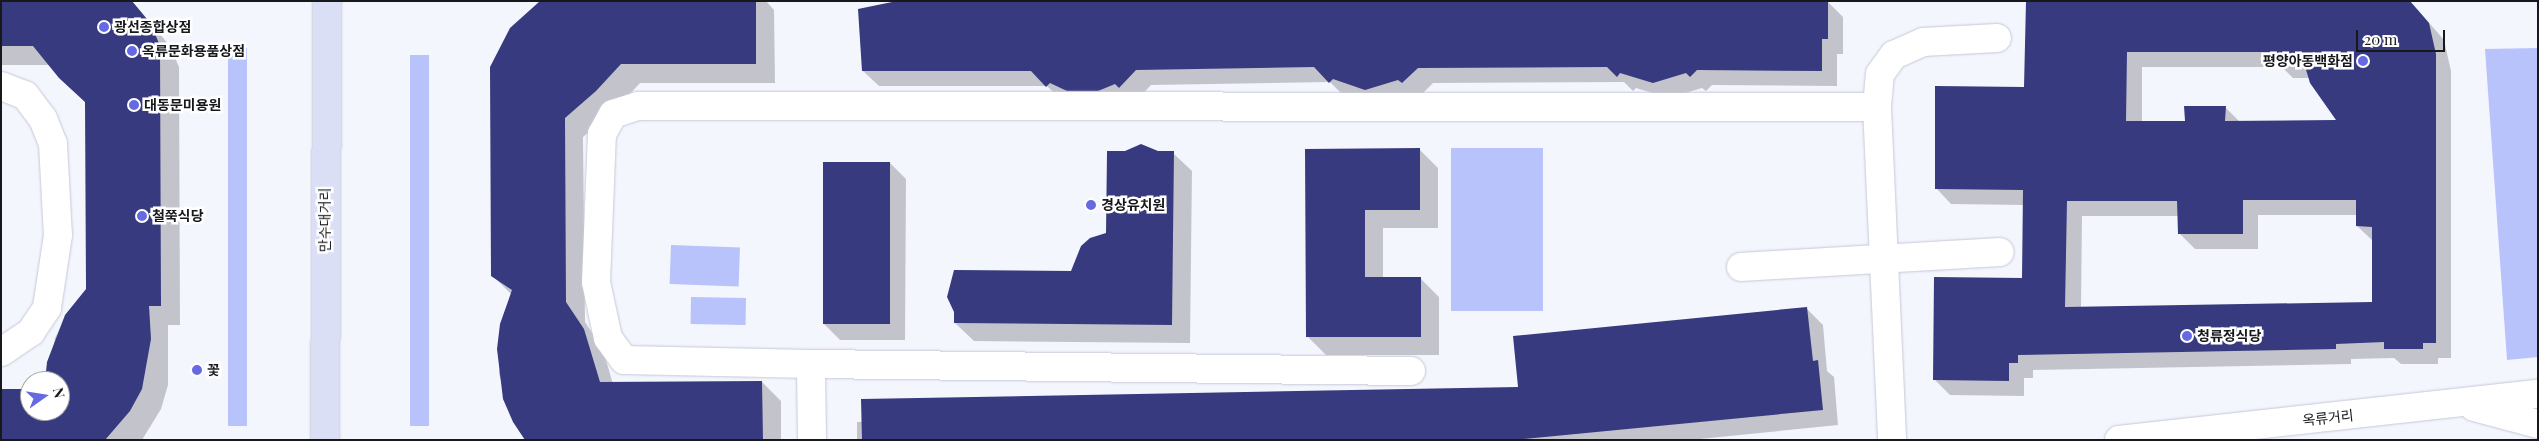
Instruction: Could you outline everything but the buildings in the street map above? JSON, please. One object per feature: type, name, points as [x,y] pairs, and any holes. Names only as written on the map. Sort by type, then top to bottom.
[{"type":"main road","name":"만수대거리","points":[[325,440],[327,1]]},
{"type":"street","points":[[1892,440],[1877,107],[1880,74],[1894,55],[1924,42],[1997,38]]},
{"type":"street","points":[[1,86],[25,96],[43,119],[53,144],[58,235],[47,308],[32,332],[1,352]]},
{"type":"street","points":[[1411,371],[624,360],[608,338],[596,282],[602,134],[613,114],[645,106],[1877,107]]},
{"type":"street","points":[[1740,267],[2000,252]]},
{"type":"street","points":[[811,364],[812,440]]},
{"type":"street","name":"옥류거리","points":[[2119,440],[2538,394]]},
{"type":"street","points":[[2460,403],[2538,424]]},
{"type":"shaded area","points":[[228,48],[247,48],[247,426],[228,426]]},
{"type":"shaded area","points":[[2538,48],[2538,357],[2507,360],[2485,49]]},
{"type":"shaded area","points":[[410,55],[429,55],[429,426],[410,426]]},
{"type":"shaded area","points":[[1451,148],[1543,148],[1543,311],[1451,311]]},
{"type":"shaded area","points":[[671,245],[740,247],[739,286],[670,284]]},
{"type":"shaded area","points":[[691,297],[746,298],[746,325],[691,324]]},
{"type":"place","name":"광선종합상점","points":[[104,27]]},
{"type":"place","name":"옥류문화용품상점","points":[[132,51]]},
{"type":"place","name":"평양아동백화점","points":[[2363,61]]},
{"type":"place","name":"대동문미용원","points":[[134,105]]},
{"type":"place","name":"경상유치원","points":[[1091,205]]},
{"type":"place","name":"철쭉식당","points":[[142,216]]},
{"type":"place","name":"청류정식당","points":[[2187,336]]},
{"type":"place","name":"꽃","points":[[197,370]]}]
